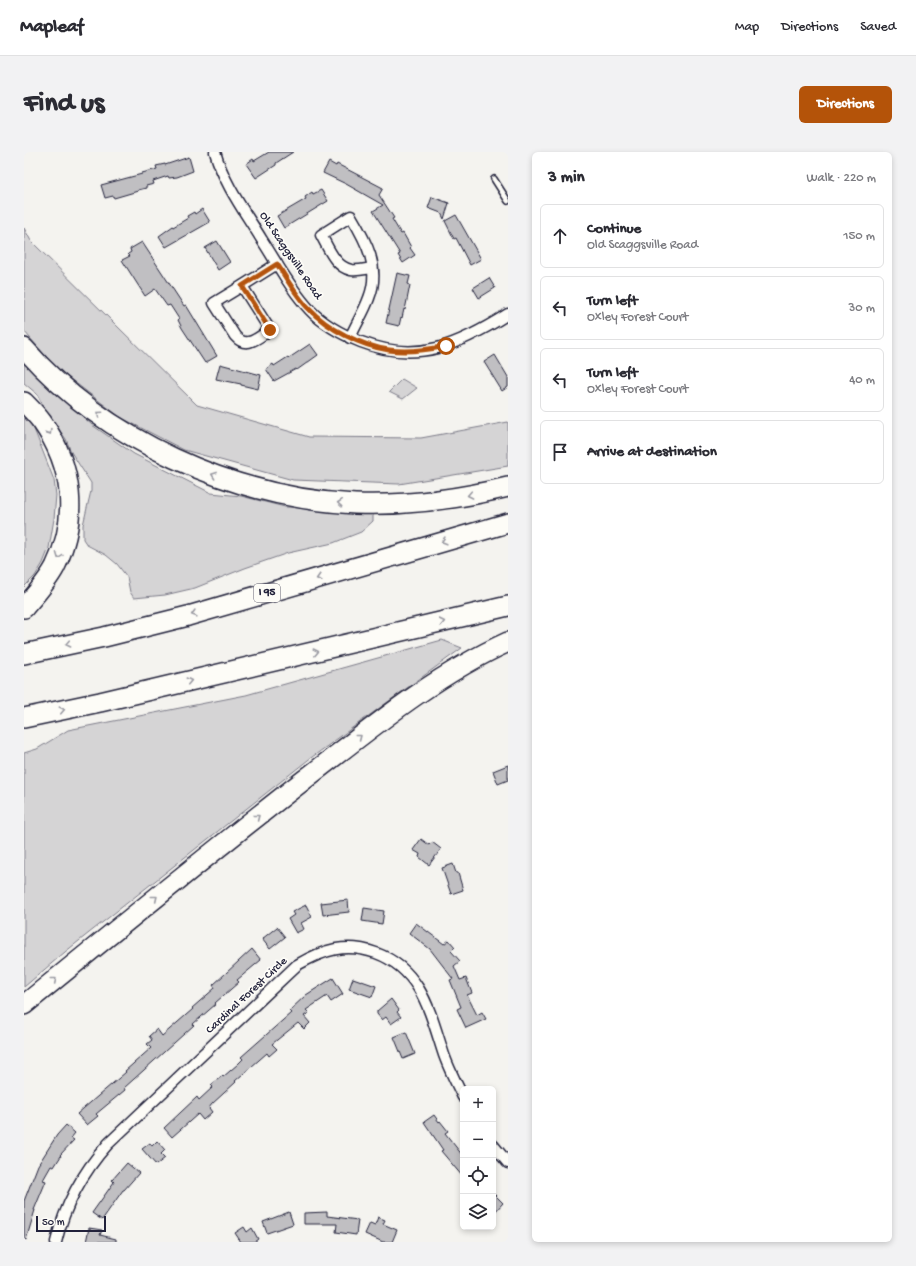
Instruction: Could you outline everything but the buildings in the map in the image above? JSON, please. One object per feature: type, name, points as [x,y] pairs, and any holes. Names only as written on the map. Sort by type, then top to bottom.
[{"type":"highway","points":[[24,348],[56,380],[87,407],[119,428],[157,450],[196,468],[238,484],[321,501],[356,504],[424,502],[457,498],[508,488]]},
{"type":"highway","points":[[24,402],[42,421],[57,447],[63,461],[68,482],[70,506],[68,527],[55,567],[42,587],[24,608]]},
{"type":"highway","name":"I 95","points":[[24,654],[104,637],[188,616],[508,523]]},
{"type":"highway","points":[[24,718],[152,690],[508,606]]},
{"type":"highway","points":[[24,1005],[124,922],[376,725],[455,670],[508,642]]},
{"type":"street","name":"Old Scaggsville Road","points":[[215,152],[229,185],[277,264],[300,298],[309,309],[327,325],[350,338],[389,350],[407,352],[428,350],[446,346],[469,337],[508,314]]},
{"type":"street","points":[[350,338],[370,297],[373,283],[372,268],[370,252],[364,238],[351,216],[321,235],[334,258],[341,265],[349,270],[372,268]]},
{"type":"street","points":[[242,286],[270,330],[251,342],[244,343],[238,340],[214,303],[277,264]]},
{"type":"street","name":"Cardinal Forest Circle","points":[[56,1242],[61,1222],[69,1201],[94,1160],[108,1144],[297,966],[328,950],[358,948],[370,951],[384,956],[399,965],[411,977],[420,990],[430,1011],[445,1057],[460,1090]]},
{"type":"street","points":[[496,1149],[508,1163]]},
{"type":"lane","points":[[494,179],[508,201]]},
{"type":"shaded area","points":[[24,228],[31,241],[197,405],[309,437],[421,438],[508,422],[508,466],[399,484],[293,480],[184,450],[120,417],[56,368],[24,331]]},
{"type":"shaded area","points":[[24,362],[92,425],[134,454],[211,493],[241,496],[285,507],[325,508],[366,512],[373,514],[373,521],[361,532],[333,543],[288,553],[195,588],[165,595],[134,598],[130,592],[127,577],[117,564],[106,555],[87,545],[83,539],[83,525],[91,491],[91,483],[71,452],[66,439],[48,415],[37,394],[24,383]]},
{"type":"shaded area","points":[[402,379],[417,388],[403,399],[389,392]]},
{"type":"shaded area","points":[[24,417],[34,429],[54,480],[56,495],[49,548],[43,563],[35,576],[24,587]]},
{"type":"shaded area","points":[[442,640],[462,648],[308,760],[65,952],[24,987],[24,753],[37,749],[68,730],[246,695]]},
{"type":"route","points":[[270,330],[242,286],[277,264],[309,309],[327,325],[350,338],[389,350],[407,352],[428,350],[446,346]]}]
